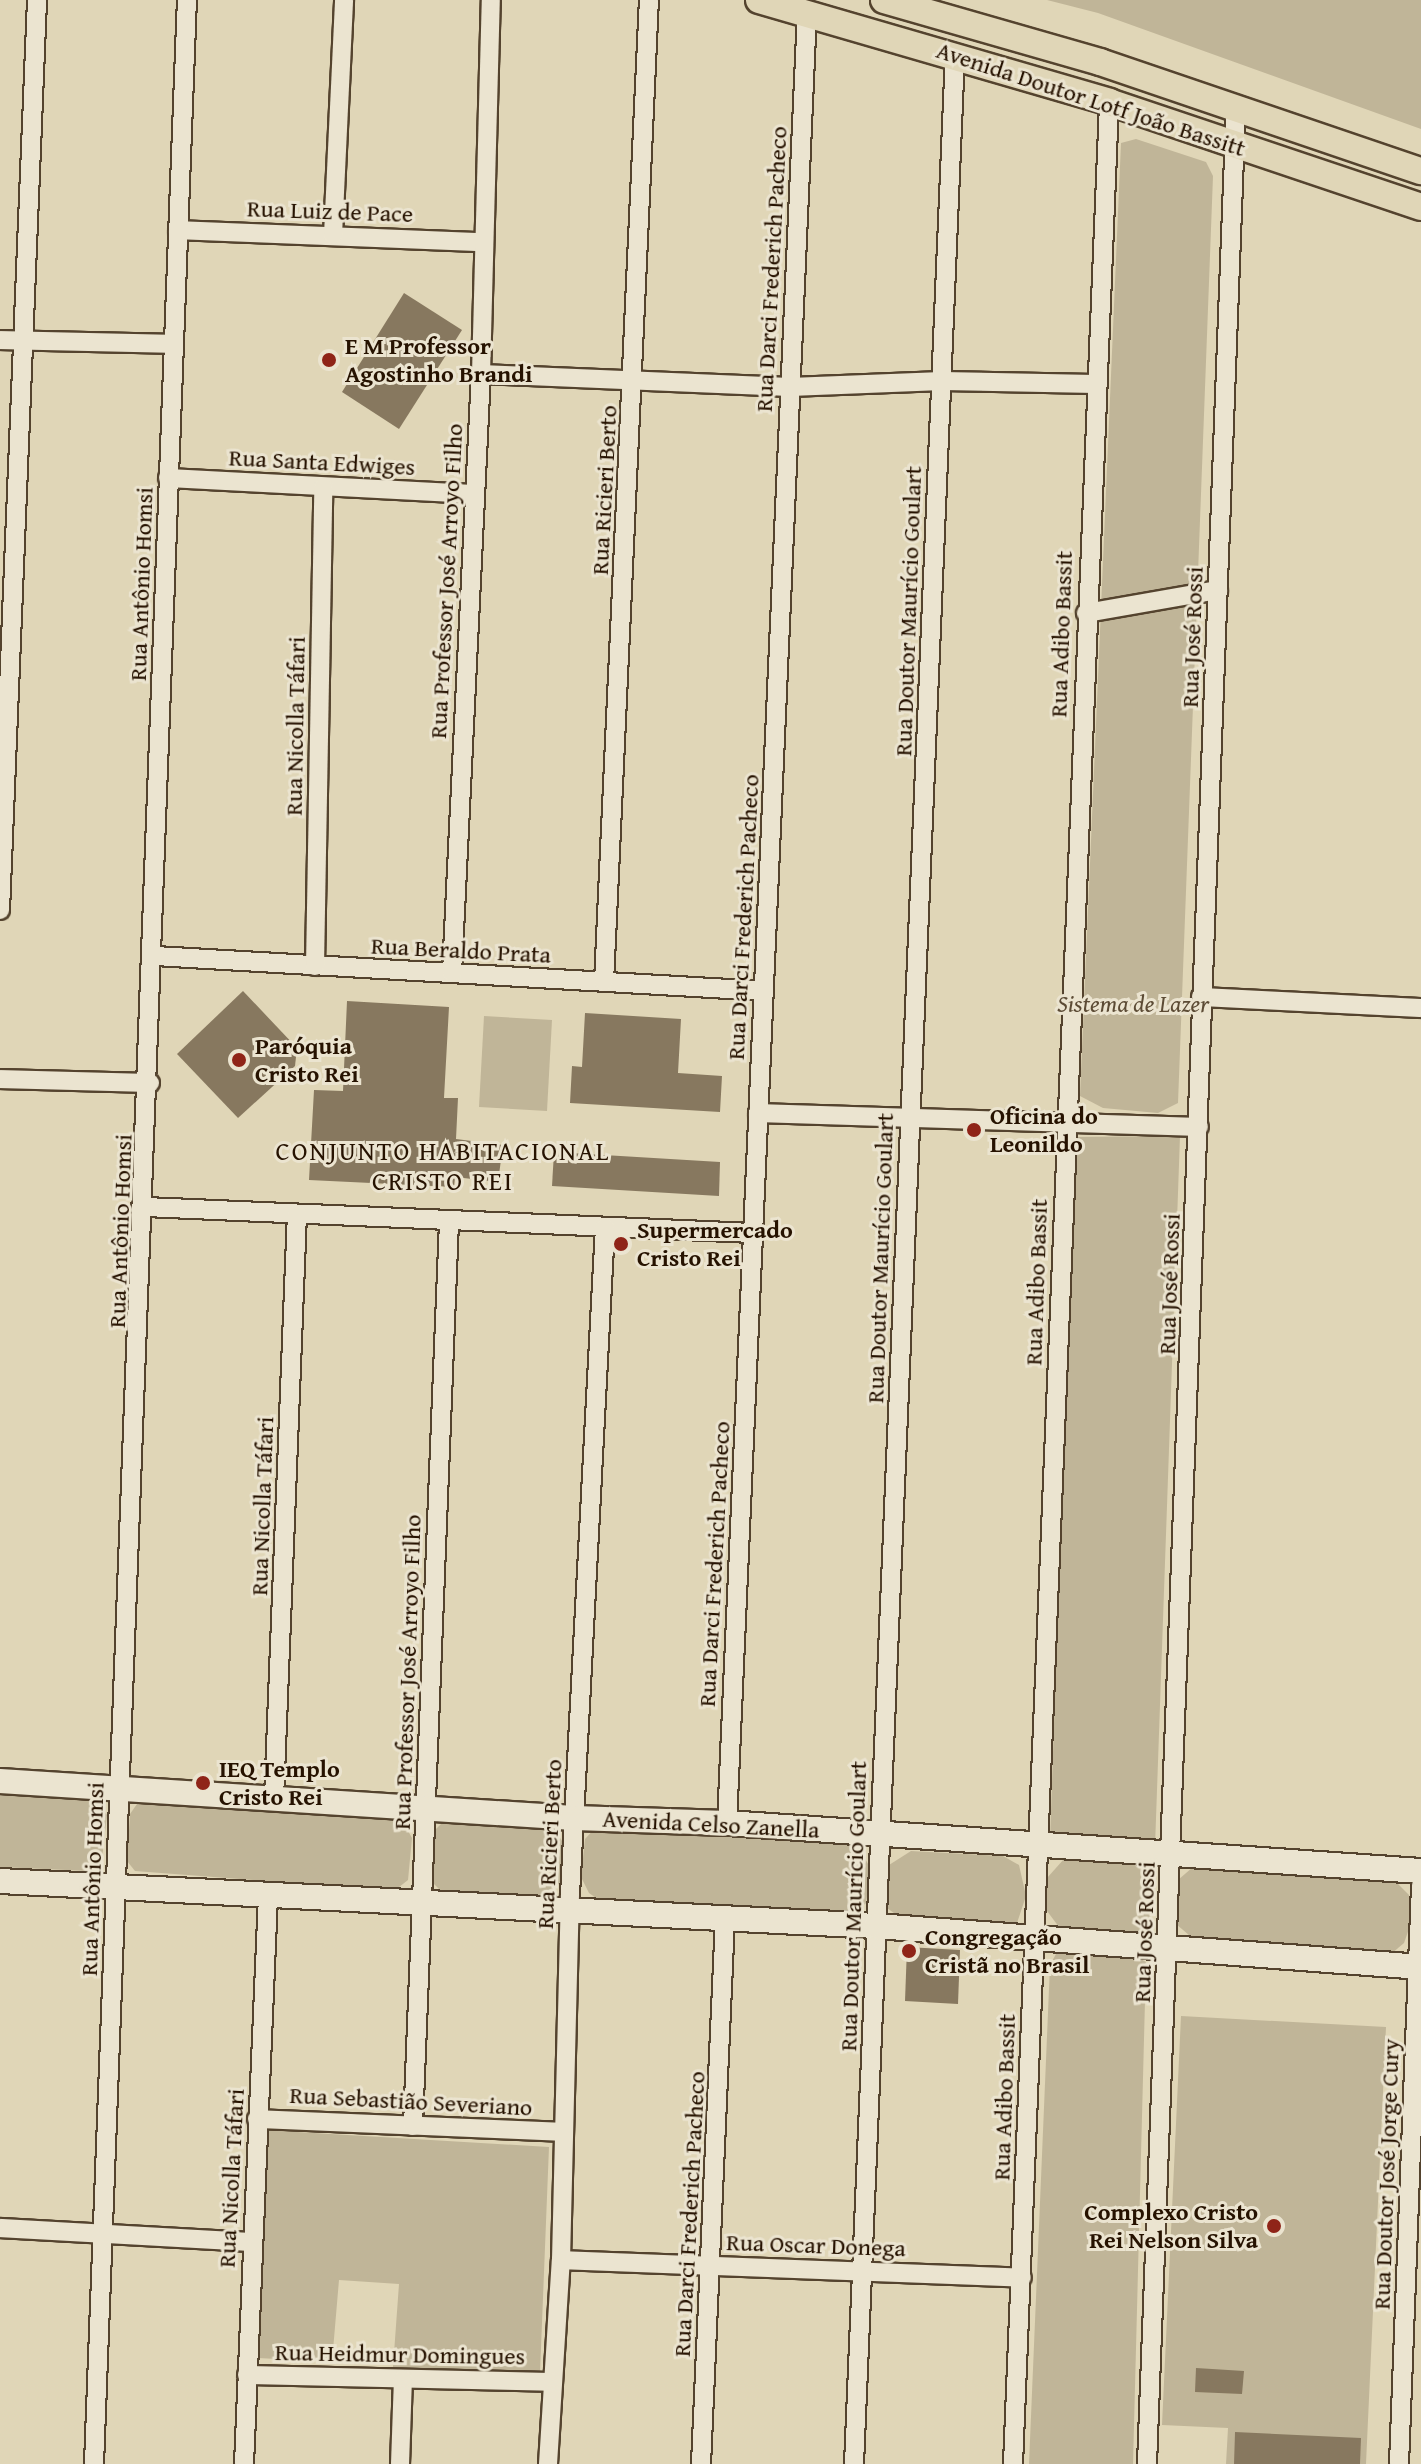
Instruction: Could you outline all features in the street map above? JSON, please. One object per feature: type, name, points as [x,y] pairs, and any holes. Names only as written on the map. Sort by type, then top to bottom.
[{"type":"main road","name":"Avenida Doutor Lotf João Bassitt","points":[[759,0],[1109,102],[1421,207]]},
{"type":"main road","name":"Avenida Doutor Lotf João Bassitt","points":[[884,0],[1236,106],[1421,171]]},
{"type":"street","points":[[0,910],[37,0]]},
{"type":"street","name":"Rua Antônio Homsi","points":[[94,2464],[155,956],[170,344],[187,0]]},
{"type":"street","points":[[333,235],[344,0]]},
{"type":"street","name":"Rua Professor José Arroyo Filho","points":[[452,973],[481,374],[480,242],[491,0]]},
{"type":"street","name":"Rua Ricieri Berto","points":[[604,982],[649,0]]},
{"type":"street","name":"Rua Darci Frederich Pacheco","points":[[727,1823],[807,13]]},
{"type":"street","name":"Rua Doutor Maurício Goulart","points":[[854,2464],[955,55]]},
{"type":"street","name":"Rua Adibo Bassit","points":[[1013,2464],[1095,384],[1109,102]]},
{"type":"street","name":"Rua José Rossi","points":[[1147,2464],[1199,1127],[1201,997],[1237,145],[1236,106]]},
{"type":"street","name":"Rua Luiz de Pace","points":[[178,230],[480,242]]},
{"type":"street","points":[[0,340],[170,344]]},
{"type":"street","points":[[481,374],[790,387],[942,381],[1095,384]]},
{"type":"street","name":"Rua Santa Edwiges","points":[[168,478],[474,494]]},
{"type":"street","name":"Rua Nicolla Táfari","points":[[315,966],[323,487]]},
{"type":"street","points":[[1086,613],[1218,590]]},
{"type":"street","name":"Rua Beraldo Prata","points":[[155,956],[764,991]]},
{"type":"street","points":[[1201,997],[1421,1008]]},
{"type":"street","points":[[0,1079],[150,1083]]},
{"type":"street","points":[[758,1113],[1066,1127],[1199,1127]]},
{"type":"street","points":[[145,1207],[753,1233]]},
{"type":"street","name":"Rua Nicolla Táfari","points":[[274,1799],[297,1214]]},
{"type":"street","name":"Rua Professor José Arroyo Filho","points":[[413,2126],[449,1220]]},
{"type":"street","name":"Rua Ricieri Berto","points":[[548,2464],[561,2260],[574,1818],[605,1227]]},
{"type":"street","name":"Avenida Celso Zanella","points":[[0,1781],[574,1818],[727,1823],[1171,1857],[1421,1871]]},
{"type":"street","points":[[0,1881],[570,1913],[876,1926],[1420,1966]]},
{"type":"street","name":"Rua Doutor José Jorge Cury","points":[[1399,2464],[1421,1885]]},
{"type":"street","name":"Rua Nicolla Táfari","points":[[244,2464],[268,1895]]},
{"type":"street","name":"Rua Darci Frederich Pacheco","points":[[701,2464],[725,1919]]},
{"type":"street","name":"Rua Sebastião Severiano","points":[[257,2119],[563,2132]]},
{"type":"street","points":[[0,2228],[251,2242]]},
{"type":"street","name":"Rua Oscar Donega","points":[[561,2260],[861,2268],[1022,2278]]},
{"type":"street","name":"Rua Heidmur Domingues","points":[[247,2375],[552,2382]]},
{"type":"street","points":[[400,2464],[403,2379]]},
{"type":"green space","points":[[1047,0],[1421,0],[1421,129],[1098,13]]},
{"type":"green space","name":"Sistema de Lazer","points":[[1136,139],[1206,162],[1213,176],[1178,1103],[1158,1113],[1103,1108],[1080,1096],[1121,143]]},
{"type":"green space","points":[[484,1016],[552,1020],[547,1111],[479,1107]]},
{"type":"green space","points":[[1180,1136],[1155,1847],[1050,1841],[1074,1137]]},
{"type":"green space","points":[[0,1790],[93,1798],[107,1815],[102,1859],[88,1871],[0,1867]]},
{"type":"green space","points":[[149,1801],[389,1814],[403,1822],[412,1838],[408,1880],[394,1891],[135,1871],[127,1861],[130,1814],[137,1804]]},
{"type":"green space","points":[[447,1818],[539,1822],[556,1830],[568,1852],[564,1878],[544,1900],[441,1891],[431,1881],[432,1833]]},
{"type":"green space","points":[[597,1826],[843,1842],[860,1850],[871,1869],[866,1903],[849,1919],[602,1902],[589,1893],[581,1877],[585,1839]]},
{"type":"green space","points":[[911,1851],[1003,1856],[1019,1865],[1026,1896],[1017,1923],[905,1921],[887,1908],[883,1891],[889,1865]]},
{"type":"green space","points":[[1064,1859],[1130,1859],[1146,1870],[1155,1886],[1149,1927],[1137,1936],[1059,1927],[1047,1911],[1047,1878]]},
{"type":"green space","points":[[1193,1867],[1392,1878],[1409,1895],[1410,1926],[1404,1943],[1391,1954],[1196,1941],[1176,1924],[1178,1880]]},
{"type":"green space","points":[[1069,1947],[1130,1953],[1146,1962],[1133,2464],[1029,2464],[1050,1965],[1056,1954]]},
{"type":"green space","name":"Complexo Cristo Rei Nelson Silva","points":[[1181,2016],[1386,2027],[1366,2464],[1226,2464],[1228,2428],[1162,2425]]},
{"type":"green space","points":[[264,2130],[549,2147],[540,2373],[393,2367],[399,2284],[339,2280],[332,2362],[258,2358]]},
{"type":"building","points":[[404,293],[462,330],[399,429],[342,392]]},
{"type":"building","name":"Paróquia Cristo Rei","points":[[243,991],[297,1048],[295,1066],[238,1118],[177,1054]]},
{"type":"building","points":[[347,1001],[449,1007],[444,1098],[458,1098],[456,1139],[503,1145],[498,1182],[455,1177],[454,1187],[309,1180],[314,1090],[343,1091]]},
{"type":"building","points":[[585,1013],[681,1019],[678,1073],[722,1076],[720,1112],[570,1103],[572,1066],[582,1067]]},
{"type":"building","points":[[554,1152],[720,1162],[719,1196],[552,1186]]},
{"type":"building","name":"Congregação Cristã no Brasil","points":[[907,1947],[960,1950],[958,2004],[905,2001]]},
{"type":"building","points":[[1196,2368],[1244,2371],[1242,2394],[1195,2392]]},
{"type":"building","points":[[1235,2432],[1361,2438],[1360,2464],[1234,2464]]},
{"type":"place","name":"E M Professor Agostinho Brandi","points":[[329,360]]},
{"type":"place","name":"Paróquia Cristo Rei","points":[[239,1060]]},
{"type":"place","name":"Oficina do Leonildo","points":[[974,1130]]},
{"type":"place","name":"Supermercado Cristo Rei","points":[[621,1244]]},
{"type":"place","name":"IEQ Templo Cristo Rei","points":[[203,1783]]},
{"type":"place","name":"Congregação Cristã no Brasil","points":[[909,1951]]},
{"type":"place","name":"Complexo Cristo Rei Nelson Silva","points":[[1274,2226]]},
{"type":"district","name":"CONJUNTO HABITACIONAL CRISTO REI","points":[[443,1166]]}]
